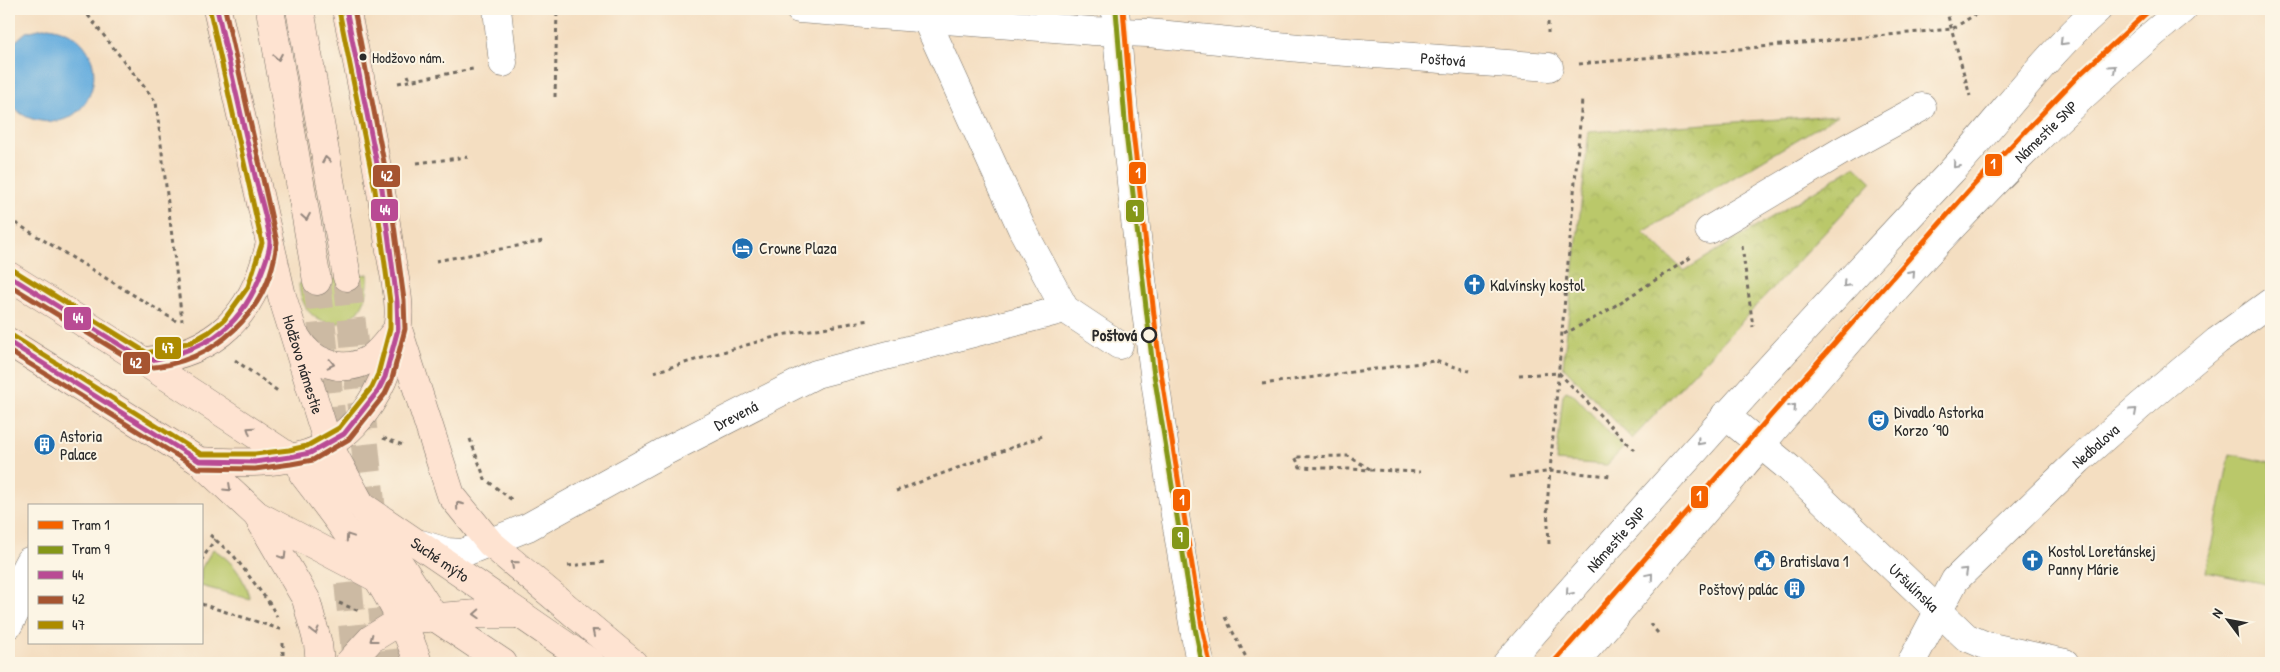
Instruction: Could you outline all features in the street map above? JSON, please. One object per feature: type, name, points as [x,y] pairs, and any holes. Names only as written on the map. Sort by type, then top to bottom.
[{"type":"main road","name":"Hodžovo námestie","points":[[217,9],[282,296],[328,444],[360,503],[435,618]]},
{"type":"main road","points":[[270,9],[317,281]]},
{"type":"main road","points":[[300,9],[347,277]]},
{"type":"main road","points":[[346,9],[382,189],[397,301],[398,329],[451,495],[490,543],[633,663]]},
{"type":"main road","points":[[146,361],[172,358],[189,353],[230,324],[245,308],[254,294],[264,269],[270,243]]},
{"type":"main road","points":[[9,276],[146,361],[290,457],[323,499],[402,620],[418,663]]},
{"type":"main road","points":[[295,335],[309,354],[322,362],[340,366],[356,365],[369,360],[379,352],[398,329]]},
{"type":"main road","points":[[199,461],[255,462],[290,457],[310,453],[344,434],[378,391],[398,329]]},
{"type":"main road","points":[[9,342],[199,461],[257,515],[375,577],[503,663]]},
{"type":"main road","name":"Suché mýto","points":[[290,457],[421,544],[591,663]]},
{"type":"main road","points":[[257,515],[306,599],[318,644],[320,663]]},
{"type":"main road","points":[[349,663],[371,639],[402,620],[520,614]]},
{"type":"street","points":[[497,9],[503,63]]},
{"type":"street","name":"Poštová","points":[[799,9],[926,18],[1116,20],[1148,33],[1320,50],[1549,67]]},
{"type":"street","name":"Námestie SNP","points":[[1507,663],[1725,415],[1953,169],[2057,48],[2098,9]]},
{"type":"street","name":"Námestie SNP","points":[[1574,663],[1708,508],[1760,444],[1980,198],[2026,150],[2141,43],[2183,9]]},
{"type":"street","points":[[926,18],[1022,229],[1065,309],[1119,345]]},
{"type":"street","points":[[1116,20],[1124,125],[1154,388],[1200,663]]},
{"type":"street","points":[[1703,242],[1738,214],[1846,149],[1922,107]]},
{"type":"street","name":"Nedbalova","points":[[1911,663],[1955,580],[2079,460],[2217,341],[2271,302]]},
{"type":"street","name":"Drevená","points":[[421,544],[447,552],[463,553],[528,527],[662,453],[816,374],[1065,309]]},
{"type":"street","points":[[1725,415],[1760,444]]},
{"type":"street","name":"Uršulínska","points":[[1760,444],[1789,468],[1966,637],[1978,643],[2064,663]]},
{"type":"street","points":[[13,615],[28,564]]},
{"type":"street","points":[[13,615],[28,589]]},
{"type":"path","points":[[9,219],[183,326],[156,102],[83,9]]},
{"type":"path","points":[[555,97],[557,9]]},
{"type":"path","points":[[1946,9],[1970,96]]},
{"type":"path","points":[[1549,67],[1952,29],[1984,9]]},
{"type":"path","points":[[1548,22],[1548,33]]},
{"type":"path","points":[[398,83],[503,63]]},
{"type":"path","points":[[408,75],[410,80]]},
{"type":"path","points":[[1549,544],[1547,506],[1552,470],[1582,100]]},
{"type":"path","points":[[417,163],[468,157]]},
{"type":"path","points":[[1738,214],[1753,327]]},
{"type":"path","points":[[436,261],[544,240]]},
{"type":"path","points":[[1563,334],[1602,314],[1703,242]]},
{"type":"path","points":[[654,372],[781,335],[870,320]]},
{"type":"path","points":[[233,358],[281,393]]},
{"type":"path","points":[[1262,384],[1435,362],[1469,371]]},
{"type":"path","points":[[1519,375],[1559,373],[1634,450]]},
{"type":"path","points":[[896,491],[1045,435]]},
{"type":"path","points":[[378,436],[411,448]]},
{"type":"path","points":[[470,438],[485,479],[513,500]]},
{"type":"path","points":[[1370,469],[1348,456],[1295,457],[1300,467],[1420,472]]},
{"type":"path","points":[[1510,477],[1552,470],[1611,476]]},
{"type":"path","points":[[210,535],[234,556],[270,604]]},
{"type":"path","points":[[202,559],[215,539]]},
{"type":"path","points":[[559,567],[607,562]]},
{"type":"path","points":[[335,601],[360,611]]},
{"type":"path","points":[[202,604],[284,630],[283,663]]},
{"type":"path","points":[[1646,618],[1658,632]]},
{"type":"green space","points":[[1838,115],[1643,232],[1684,271],[1855,166],[1872,182],[1632,439],[1563,366],[1589,132]]},
{"type":"green space","points":[[368,274],[366,295],[359,310],[349,319],[336,323],[324,322],[312,315],[303,302],[299,284]]},
{"type":"green space","points":[[1566,391],[1573,394],[1623,448],[1607,465],[1556,461],[1563,395]]},
{"type":"green space","points":[[2230,454],[2271,463],[2271,585],[2206,572]]},
{"type":"green space","points":[[213,549],[227,559],[237,570],[250,599],[202,586],[202,567]]},
{"type":"water","points":[[48,27],[71,34],[85,47],[93,64],[93,82],[88,99],[77,112],[61,121],[32,119],[23,115],[9,102],[9,47],[26,32]]},
{"type":"tunnel","points":[[347,277],[374,530]]},
{"type":"tunnel","points":[[317,281],[334,441]]},
{"type":"tunnel","points":[[344,541],[356,663]]},
{"type":"tunnel","points":[[382,608],[388,663]]},
{"type":"tram line","name":"1","points":[[1123,9],[1133,132],[1160,367],[1202,627],[1210,663]]},
{"type":"tram line","name":"1","points":[[1553,663],[1972,187],[2076,78],[2151,9]]},
{"type":"tram line","name":"9","points":[[1116,10],[1126,133],[1153,368],[1202,663]]},
{"type":"transit line","name":"44","points":[[146,361],[184,352],[200,345],[228,326],[250,298],[269,251],[268,227],[217,9]]},
{"type":"transit line","name":"42","points":[[9,285],[145,368],[170,364],[194,356],[215,345],[234,330],[250,312],[263,291],[272,268],[277,242],[225,9]]},
{"type":"transit line","name":"44","points":[[9,342],[199,461],[255,462],[290,457],[310,453],[344,434],[378,391],[385,377],[398,329],[397,301],[382,189],[346,9]]},
{"type":"transit line","name":"42","points":[[9,351],[197,468],[255,469],[313,460],[349,439],[385,394],[392,379],[405,329],[404,300],[389,188],[354,9]]},
{"type":"transit line","name":"47","points":[[13,336],[201,454],[255,454],[289,450],[307,446],[339,428],[372,387],[378,374],[390,328],[390,302],[375,190],[339,10]]},
{"type":"transit line","name":"47","points":[[13,270],[147,353],[191,342],[209,332],[224,320],[248,287],[262,243],[210,11]]},
{"type":"transit line","name":"44","points":[[9,276],[146,361]]},
{"type":"place","name":"Hodžovo nám.","points":[[363,57]]},
{"type":"place","name":"Crowne Plaza","points":[[743,248]]},
{"type":"place","name":"Kalvínsky kostol","points":[[1474,285]]},
{"type":"place","name":"Poštová","points":[[1149,335]]},
{"type":"place","name":"Divadlo Astorka Korzo ´90","points":[[1878,421]]},
{"type":"place","name":"Astoria Palace","points":[[44,445]]},
{"type":"place","name":"Kostol Loretánskej Panny Márie","points":[[2032,560]]},
{"type":"place","name":"Bratislava 1","points":[[1764,561]]},
{"type":"place","name":"Poštový palác","points":[[1794,589]]}]
